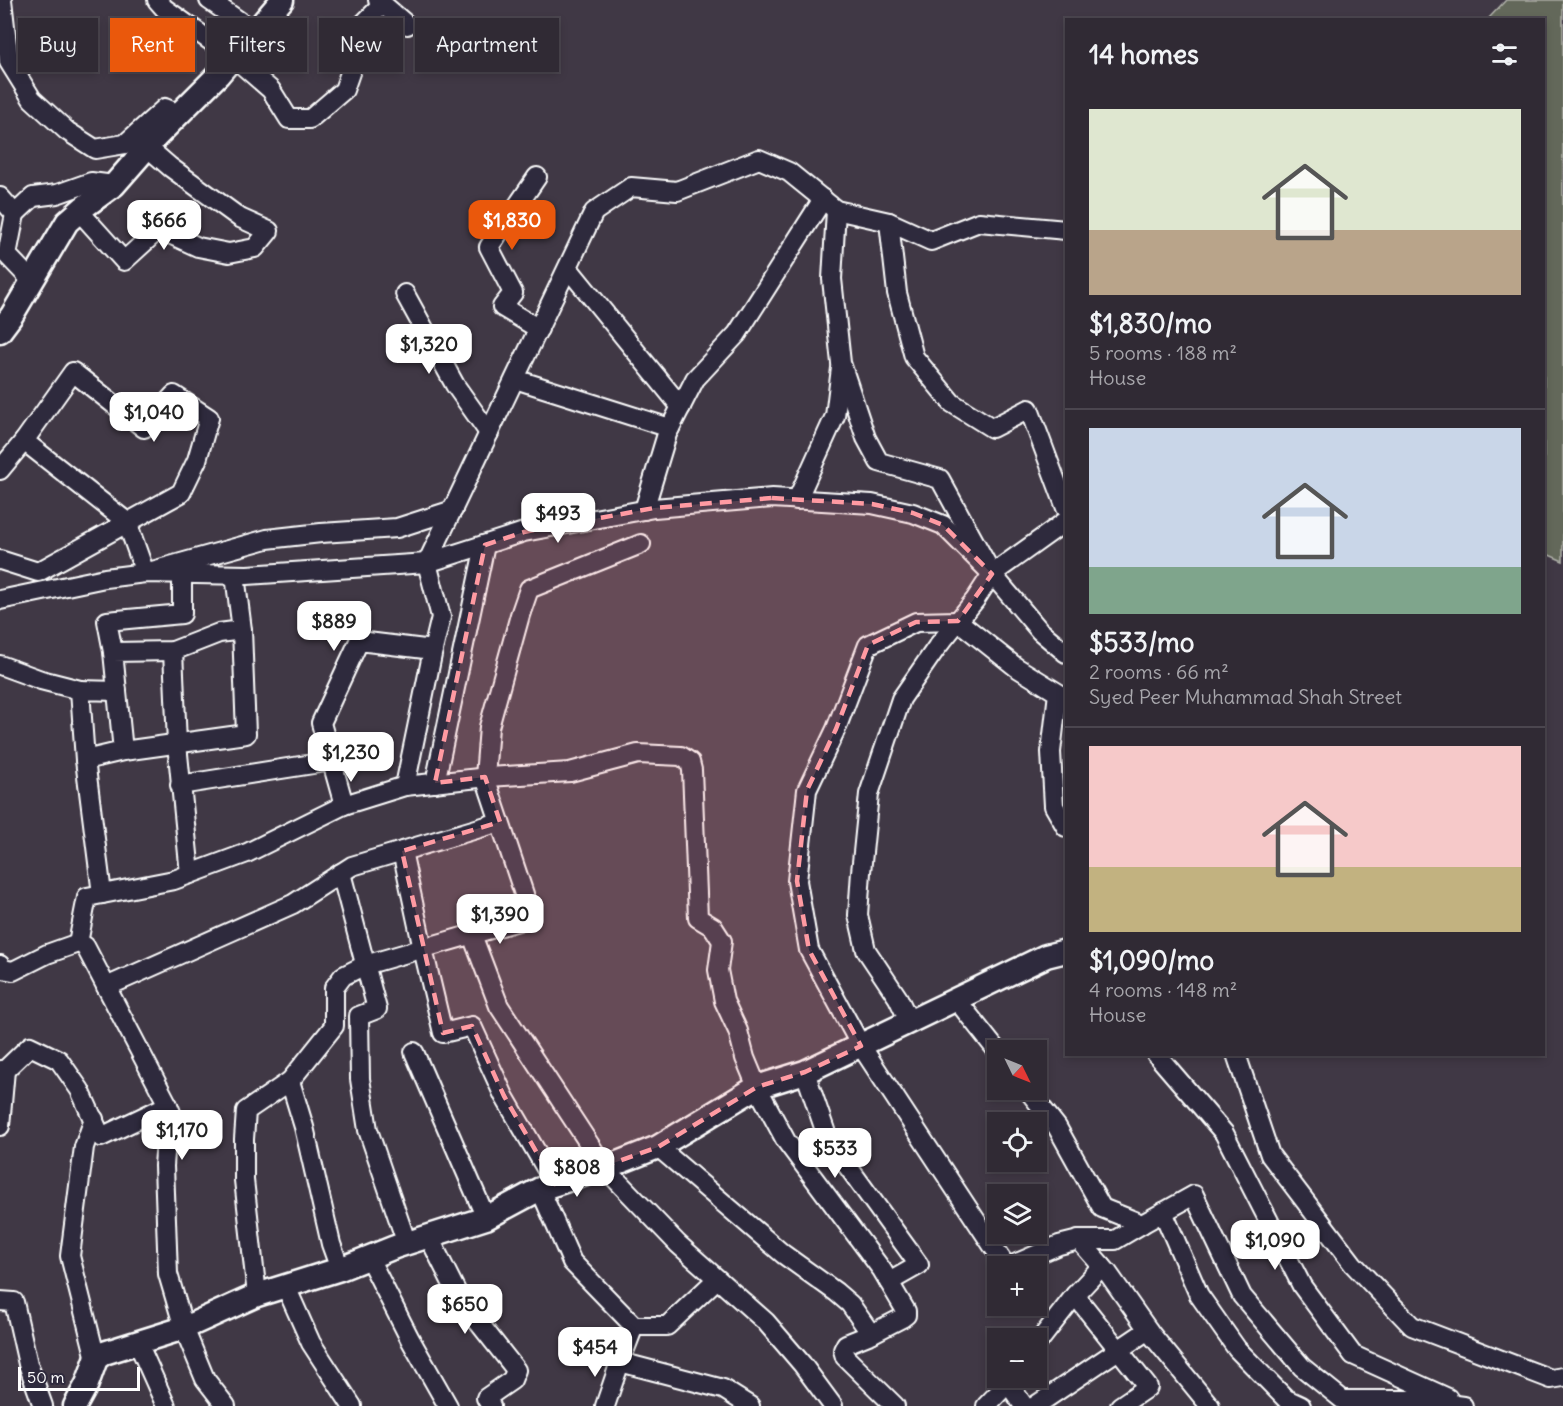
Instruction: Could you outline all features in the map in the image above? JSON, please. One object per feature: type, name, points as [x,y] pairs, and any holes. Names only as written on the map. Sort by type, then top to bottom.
[{"type":"street","points":[[2,0],[9,62],[32,99],[67,130],[94,149],[125,144],[165,108],[179,114]]},
{"type":"street","points":[[158,0],[164,8],[207,39]]},
{"type":"street","points":[[209,0],[235,18]]},
{"type":"street","points":[[267,18],[282,0]]},
{"type":"street","points":[[250,72],[271,90],[290,119],[310,119],[344,90],[360,44],[350,37],[380,2],[407,25]]},
{"type":"street","points":[[0,331],[12,315],[67,222],[114,185],[147,147],[220,72]]},
{"type":"street","points":[[79,211],[124,261],[159,229],[198,247],[229,253],[255,248],[269,231],[240,218],[170,167],[147,147]]},
{"type":"street","points":[[405,786],[441,617],[428,563],[594,212],[631,187],[677,191],[759,159],[789,172],[830,205],[890,222],[931,241],[979,222],[1065,230]]},
{"type":"street","points":[[537,177],[489,247],[513,293],[502,306],[539,329]]},
{"type":"street","points":[[32,281],[7,255],[15,214],[33,197],[57,194],[91,182],[114,185]]},
{"type":"street","points":[[0,197],[15,214]]},
{"type":"street","points":[[830,205],[831,279],[841,363],[866,438],[879,462],[940,479],[993,574]]},
{"type":"street","points":[[644,510],[670,428],[695,379],[736,334],[830,205]]},
{"type":"street","points":[[890,222],[897,293],[914,357],[952,403],[992,428],[1029,409],[1065,505]]},
{"type":"street","points":[[568,268],[681,407]]},
{"type":"street","points":[[405,294],[454,385],[489,433]]},
{"type":"street","points":[[797,500],[834,416],[841,363]]},
{"type":"street","points":[[0,470],[24,441],[73,372],[144,428],[174,395],[209,418],[197,460],[181,493],[38,572],[0,560]]},
{"type":"street","points":[[515,379],[670,428]]},
{"type":"street","points":[[24,441],[127,522],[145,573]]},
{"type":"street","points":[[145,573],[235,575],[428,563],[524,532],[644,510],[771,498],[872,504],[913,513],[943,525],[993,574],[1040,632],[1065,652]]},
{"type":"street","points":[[0,600],[105,578],[145,573],[267,539],[398,528],[453,510]]},
{"type":"street","points":[[909,1021],[898,998],[866,950],[858,915],[869,794],[901,699],[937,647],[993,574],[1065,522]]},
{"type":"street","points":[[257,1295],[244,1180],[246,1111],[290,1081],[334,1026],[334,988],[343,976],[365,965],[522,920],[528,911],[524,894],[485,777],[489,727],[520,615],[529,589],[641,544]]},
{"type":"street","points":[[435,783],[485,545]]},
{"type":"street","points":[[123,751],[113,652],[107,621],[182,614],[182,574]]},
{"type":"street","points":[[85,760],[123,751],[246,734],[242,630],[235,575]]},
{"type":"street","points":[[1001,1256],[861,1046],[809,950],[797,881],[807,790],[836,729],[867,645],[916,622],[958,621],[1016,667],[1058,693],[1051,752],[1054,806],[1065,825]]},
{"type":"street","points":[[113,652],[173,651],[219,633],[242,630]]},
{"type":"street","points":[[344,804],[321,723],[359,641],[433,650]]},
{"type":"street","points":[[173,651],[180,785],[190,874]]},
{"type":"street","points":[[0,665],[40,680],[80,690],[117,691]]},
{"type":"street","points":[[80,690],[85,760],[102,894]]},
{"type":"street","points":[[78,943],[87,897],[174,880],[248,853],[344,804],[405,786],[485,777],[570,772],[638,754],[681,756],[690,762],[692,770],[698,918],[713,927],[722,941],[718,970],[724,1001],[738,1031],[745,1058],[757,1087],[786,1141],[889,1282],[906,1311],[906,1315],[871,1334],[846,1344],[843,1350],[845,1357],[895,1406]]},
{"type":"street","points":[[180,785],[332,761]]},
{"type":"street","points":[[106,987],[293,904],[352,866],[500,822]]},
{"type":"street","points":[[402,851],[443,1033],[472,1026],[547,1186],[572,1262],[634,1326],[667,1326],[717,1279]]},
{"type":"street","points":[[341,873],[377,1009],[359,1016],[360,1079],[368,1130],[406,1244]]},
{"type":"street","points":[[472,934],[499,1006],[605,1168],[678,1245],[766,1322],[802,1364],[833,1406]]},
{"type":"street","points":[[0,964],[3,969],[12,970],[78,943],[85,946],[168,1105],[172,1115],[172,1127],[166,1140],[164,1166],[168,1274],[184,1328],[205,1379],[226,1406]]},
{"type":"street","points":[[75,1406],[87,1384],[96,1359],[104,1353],[184,1328],[257,1295],[486,1218],[547,1186],[605,1168],[658,1147],[757,1087],[805,1072],[1046,956],[1065,951]]},
{"type":"street","points":[[956,999],[988,1040]]},
{"type":"street","points":[[0,1126],[2,1070],[30,1046],[59,1060],[80,1090],[101,1137],[168,1105]]},
{"type":"street","points":[[414,1052],[486,1218]]},
{"type":"street","points":[[1158,1056],[1224,1133],[1302,1286],[1353,1355],[1464,1406]]},
{"type":"street","points":[[1237,1056],[1270,1155],[1353,1264],[1412,1326],[1551,1378],[1563,1377]]},
{"type":"street","points":[[805,1072],[828,1139],[919,1265],[889,1282]]},
{"type":"street","points":[[290,1081],[304,1127],[339,1269]]},
{"type":"street","points":[[1036,1100],[1057,1127],[1102,1208],[1142,1224]]},
{"type":"street","points":[[93,1119],[84,1147],[70,1256],[96,1359]]},
{"type":"street","points":[[658,1147],[783,1254],[850,1304],[871,1334]]},
{"type":"street","points":[[1032,1256],[1079,1240],[1115,1240],[1194,1194],[1242,1296],[1302,1367],[1343,1400],[1418,1400],[1464,1406]]},
{"type":"street","points":[[1163,1212],[1199,1295],[1237,1349],[1286,1399],[1300,1406]]},
{"type":"street","points":[[429,1237],[460,1299],[516,1370],[512,1380],[486,1398],[491,1406]]},
{"type":"street","points":[[1079,1240],[1102,1266],[1148,1330],[1210,1406]]},
{"type":"street","points":[[369,1258],[410,1340],[448,1406]]},
{"type":"street","points":[[1047,1331],[1075,1295],[1102,1266]]},
{"type":"street","points":[[286,1287],[311,1343],[352,1406]]},
{"type":"street","points":[[1075,1295],[1148,1387],[1120,1406]]},
{"type":"street","points":[[0,1301],[14,1302],[27,1364],[43,1406]]},
{"type":"street","points":[[611,1404],[620,1362],[634,1326]]},
{"type":"street","points":[[1035,1406],[1148,1330]]},
{"type":"street","points":[[138,1343],[166,1406]]},
{"type":"street","points":[[620,1362],[723,1389],[750,1406]]},
{"type":"street","points":[[986,1406],[1003,1388]]},
{"type":"street","points":[[1015,1388],[1024,1406]]},
{"type":"highlighted area","points":[[772,498],[872,504],[913,513],[943,525],[992,574],[958,621],[916,622],[868,645],[836,729],[807,790],[797,881],[809,950],[861,1046],[805,1072],[757,1087],[658,1147],[555,1184],[504,1096],[472,1026],[443,1033],[402,851],[500,822],[485,777],[435,783],[485,545],[524,532],[654,508]]},
{"type":"green space","points":[[1506,0],[1563,0],[1563,561],[1545,554],[1545,18],[1489,18]]}]
